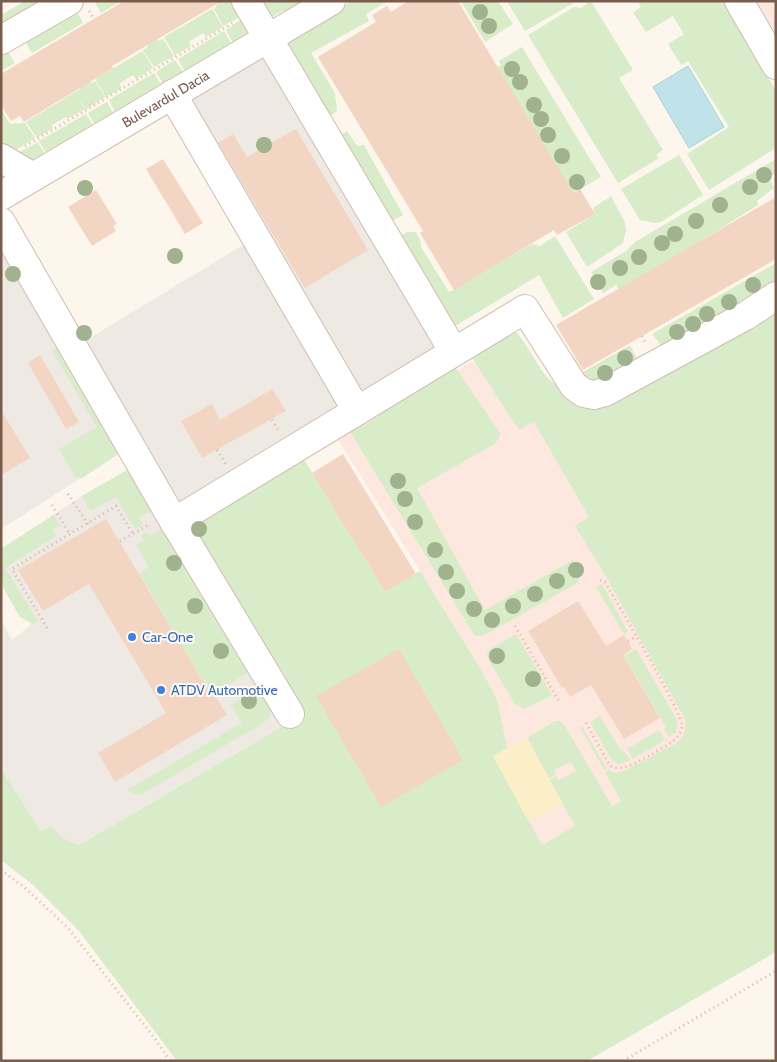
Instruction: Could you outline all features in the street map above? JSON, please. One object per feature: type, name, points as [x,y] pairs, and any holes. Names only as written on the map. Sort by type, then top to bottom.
[{"type":"street","points":[[1,40],[69,1]]},
{"type":"street","name":"Bulevardul Dacia","points":[[1,196],[331,1]]},
{"type":"street","points":[[739,1],[776,65]]},
{"type":"street","points":[[249,6],[454,352]]},
{"type":"street","points":[[172,94],[357,411]]},
{"type":"street","points":[[2,159],[33,177]]},
{"type":"street","points":[[1,222],[171,517],[290,714]]},
{"type":"street","points":[[171,517],[357,411],[525,309],[574,386],[584,393],[594,395],[618,386],[747,315],[776,296]]},
{"type":"path","points":[[2,159],[249,6]]},
{"type":"path","points":[[68,494],[88,524]]},
{"type":"path","points":[[52,505],[70,534]]},
{"type":"path","points":[[47,628],[12,569],[116,506],[133,534]]},
{"type":"path","points":[[120,541],[171,517]]},
{"type":"path","points":[[586,723],[610,766],[618,769],[627,767],[669,744],[680,734],[682,728],[681,720],[605,582],[598,579]]},
{"type":"path","points":[[515,626],[560,703]]},
{"type":"path","points":[[628,642],[636,637]]},
{"type":"path","points":[[1,870],[24,887],[68,928],[170,1061]]},
{"type":"path","points":[[623,1061],[776,971]]},
{"type":"shaded area","points":[[747,1],[776,1],[776,50]]},
{"type":"shaded area","points":[[266,53],[441,346],[359,395],[190,103],[192,94]]},
{"type":"shaded area","points":[[1,238],[117,455],[1,529]]},
{"type":"shaded area","points":[[248,242],[345,406],[184,504],[178,502],[83,342]]},
{"type":"shaded area","points":[[472,361],[592,479],[711,751],[542,845],[493,756],[507,748],[498,702],[482,671],[338,439],[448,365],[458,370]]},
{"type":"shaded area","points":[[129,469],[286,724],[58,857],[1,769],[1,619],[12,640],[32,624],[20,617],[1,584],[1,549],[82,496]]},
{"type":"green space","points":[[25,1],[51,1],[1,31],[1,15]]},
{"type":"green space","points":[[94,1],[121,1],[101,13]]},
{"type":"green space","points":[[220,1],[236,1],[244,15],[223,26],[214,9]]},
{"type":"green space","points":[[254,1],[310,1],[286,15],[284,10],[266,20]]},
{"type":"green space","points":[[352,1],[388,1],[366,14],[369,21],[311,53],[335,93],[337,111],[324,121],[286,43],[291,38]]},
{"type":"green space","points":[[461,1],[498,1],[513,24],[485,42]]},
{"type":"green space","points":[[507,1],[577,1],[525,31]]},
{"type":"green space","points":[[591,1],[633,70],[619,78],[663,150],[656,155],[659,158],[618,183],[528,35],[574,7],[581,8]]},
{"type":"green space","points":[[637,1],[723,1],[776,91],[776,148],[709,190],[687,154],[729,127],[688,61],[681,65],[668,44],[684,34],[673,16],[646,32],[633,12],[641,7]]},
{"type":"green space","points":[[75,8],[83,23],[32,53],[24,39]]},
{"type":"green space","points":[[212,9],[223,27],[206,37],[203,33],[189,42],[191,46],[175,55],[164,37]]},
{"type":"green space","points":[[246,16],[250,29],[246,39],[235,47],[226,30]]},
{"type":"green space","points":[[224,31],[233,47],[187,75],[178,59]]},
{"type":"green space","points":[[157,39],[159,41],[163,39],[174,56],[154,67],[143,50]]},
{"type":"green space","points":[[522,47],[601,177],[571,194],[497,68],[501,65],[499,61]]},
{"type":"green space","points":[[6,49],[15,63],[1,71],[1,52]]},
{"type":"green space","points":[[143,51],[153,68],[136,79],[133,75],[119,84],[122,88],[106,97],[95,79]]},
{"type":"green space","points":[[175,60],[185,75],[165,87],[156,72]]},
{"type":"green space","points":[[154,73],[163,88],[117,116],[109,100]]},
{"type":"green space","points":[[88,80],[91,83],[95,81],[105,97],[86,109],[77,96],[85,109],[52,125],[53,128],[37,138],[26,122],[80,89],[78,86]]},
{"type":"green space","points":[[107,102],[116,117],[97,128],[88,113]]},
{"type":"green space","points":[[1,109],[10,124],[25,123],[35,138],[10,154],[1,149]]},
{"type":"green space","points":[[86,114],[95,128],[48,157],[39,141]]},
{"type":"green space","points":[[347,131],[357,146],[364,145],[403,215],[384,225],[336,138]]},
{"type":"green space","points":[[38,142],[47,158],[36,163],[14,155]]},
{"type":"green space","points":[[679,155],[703,195],[661,222],[655,223],[640,220],[621,189]]},
{"type":"green space","points":[[776,159],[776,173],[769,178],[774,188],[757,201],[758,205],[620,292],[616,285],[603,293],[591,272],[626,251],[635,242]]},
{"type":"green space","points":[[611,196],[625,222],[626,231],[623,243],[587,267],[566,232],[595,214],[593,208]]},
{"type":"green space","points":[[407,232],[416,232],[421,247],[449,292],[532,244],[540,246],[555,236],[594,299],[563,318],[539,275],[452,328],[394,240]]},
{"type":"green space","points":[[776,263],[776,287],[671,348],[661,345],[652,334]]},
{"type":"green space","points":[[776,304],[776,952],[587,1061],[177,1061],[79,931],[33,885],[1,860],[1,769],[41,831],[51,826],[63,838],[79,845],[300,716],[189,523],[300,453],[385,592],[420,571],[482,671],[498,702],[507,748],[494,756],[542,845],[575,826],[549,780],[556,776],[559,780],[576,771],[571,762],[554,770],[556,774],[549,778],[527,738],[555,721],[560,721],[565,726],[612,806],[621,801],[605,772],[609,770],[615,773],[624,771],[677,743],[684,733],[685,722],[683,715],[605,575],[575,526],[589,517],[534,422],[519,430],[470,355],[512,329],[521,338],[547,377],[571,398]]},
{"type":"green space","points":[[630,345],[638,361],[592,386],[567,360],[574,357],[583,372]]},
{"type":"green space","points":[[61,346],[121,449],[117,455],[82,478],[75,477],[59,449],[97,427],[52,351]]},
{"type":"green space","points":[[448,365],[458,371],[500,435],[491,446],[417,488],[485,610],[573,560],[580,575],[578,582],[574,585],[483,636],[476,636],[473,633],[349,430],[356,421],[362,427],[379,416],[374,409]]},
{"type":"green space","points":[[129,469],[158,507],[139,518],[143,524],[135,529],[116,497],[90,511],[82,496]]},
{"type":"green space","points":[[54,515],[60,525],[52,530],[56,536],[5,568],[38,621],[33,624],[20,617],[1,584],[1,549]]},
{"type":"green space","points":[[165,527],[251,671],[211,695],[139,573],[149,567],[136,545],[144,540],[141,535],[146,532],[149,536]]},
{"type":"green space","points":[[602,584],[628,632],[624,634],[596,587]]},
{"type":"green space","points":[[516,634],[552,695],[524,709],[515,704],[488,659],[487,654],[489,650]]},
{"type":"green space","points":[[636,649],[678,722],[676,732],[669,737],[664,729],[666,727],[624,656]]},
{"type":"green space","points":[[263,686],[272,708],[269,718],[262,724],[140,795],[133,794],[127,790],[242,723],[230,705]]},
{"type":"green space","points":[[600,716],[622,752],[624,751],[630,760],[618,765],[612,760],[590,722]]},
{"type":"green space","points":[[582,726],[607,769],[604,770],[580,727]]},
{"type":"green space","points":[[659,730],[665,740],[633,759],[627,749]]},
{"type":"sand","points":[[527,738],[563,804],[528,821],[493,756]]},
{"type":"water","points":[[688,66],[724,127],[689,148],[653,87]]},
{"type":"building","points":[[124,1],[222,1],[112,66],[113,68],[24,122],[20,116],[11,121],[1,105],[1,74]]},
{"type":"building","points":[[408,1],[458,1],[573,193],[580,189],[595,214],[557,235],[554,230],[454,290],[420,233],[423,231],[318,57],[376,22],[372,15],[387,6],[391,12]]},
{"type":"building","points":[[296,129],[368,250],[305,288],[218,143],[233,134],[247,157]]},
{"type":"building","points":[[163,159],[203,223],[185,234],[146,169]]},
{"type":"building","points":[[96,190],[117,224],[113,226],[116,231],[92,246],[68,207]]},
{"type":"building","points":[[776,197],[776,259],[583,370],[556,325]]},
{"type":"building","points":[[40,355],[79,422],[66,429],[28,363]]},
{"type":"building","points":[[272,389],[286,411],[202,458],[181,421],[212,404],[220,420]]},
{"type":"building","points":[[1,410],[30,458],[1,475]]},
{"type":"building","points":[[343,454],[416,574],[385,592],[312,473]]},
{"type":"building","points":[[106,519],[211,695],[217,699],[227,715],[115,782],[98,753],[166,713],[89,584],[43,611],[18,570]]},
{"type":"building","points":[[578,601],[606,646],[624,635],[632,649],[623,655],[660,718],[624,739],[591,685],[570,697],[564,687],[562,688],[528,631]]},
{"type":"building","points":[[399,649],[463,760],[381,807],[316,696]]},
{"type":"place","name":"Car-One","points":[[132,637]]},
{"type":"place","name":"ATDV Automotive","points":[[161,690]]}]
